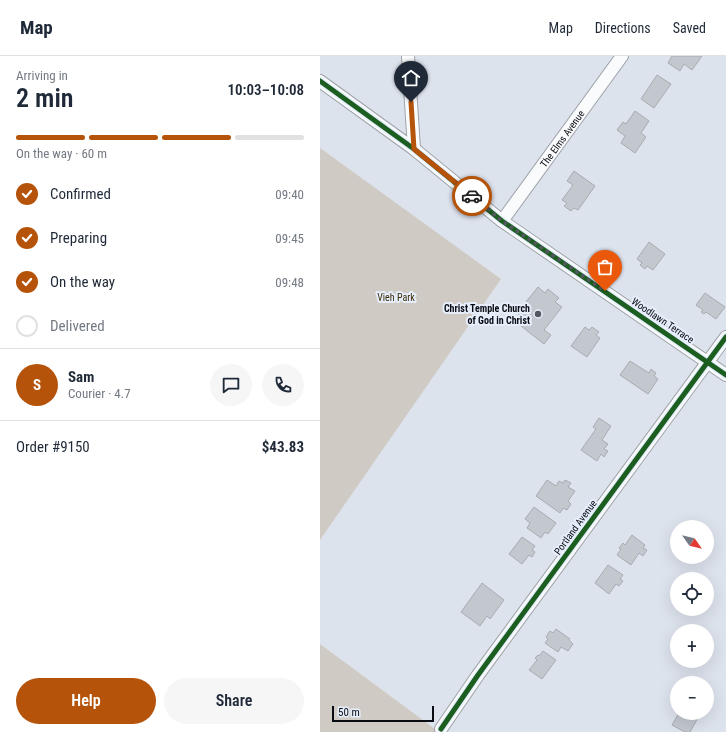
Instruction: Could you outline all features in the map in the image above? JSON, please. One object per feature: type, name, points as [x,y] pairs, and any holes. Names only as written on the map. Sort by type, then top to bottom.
[{"type":"street","points":[[408,56],[414,149]]},
{"type":"street","name":"The Elms Avenue","points":[[502,221],[622,56]]},
{"type":"street","name":"Woodlawn Terrace","points":[[320,80],[414,149],[502,221],[726,375]]},
{"type":"street","name":"Portland Avenue","points":[[441,728],[478,675],[726,337]]},
{"type":"green space","name":"Vieh Park","points":[[320,148],[501,279],[320,540]]},
{"type":"green space","points":[[320,644],[439,732],[320,732]]},
{"type":"building","points":[[672,56],[702,56],[692,70],[684,64],[680,71],[668,63]]},
{"type":"building","points":[[657,75],[671,84],[654,108],[641,99]]},
{"type":"building","points":[[635,111],[649,121],[641,133],[646,137],[635,153],[621,143],[625,136],[617,130],[623,122],[626,124]]},
{"type":"building","points":[[574,171],[595,186],[578,210],[574,208],[571,211],[564,206],[567,203],[562,200],[573,185],[567,181]]},
{"type":"building","points":[[649,242],[665,254],[653,270],[647,266],[645,269],[640,265],[642,263],[637,259]]},
{"type":"building","name":"Christ Temple Church of God in Christ","points":[[538,287],[545,293],[548,289],[559,298],[555,302],[562,307],[544,330],[551,335],[544,344],[516,322],[521,316],[517,313]]},
{"type":"building","points":[[705,293],[725,307],[716,319],[706,312],[704,314],[701,312],[703,310],[696,305]]},
{"type":"building","points":[[585,327],[589,330],[592,327],[599,332],[596,335],[600,338],[587,357],[571,346]]},
{"type":"building","points":[[630,361],[649,373],[651,369],[656,373],[654,376],[658,379],[648,394],[620,375]]},
{"type":"building","points":[[599,418],[611,426],[602,440],[608,444],[604,449],[608,451],[604,457],[601,454],[597,461],[581,450],[596,429],[593,427]]},
{"type":"building","points":[[547,480],[556,486],[559,481],[563,483],[565,480],[571,483],[568,487],[575,491],[568,501],[571,504],[567,510],[563,508],[560,513],[536,496]]},
{"type":"building","points":[[534,507],[556,523],[548,534],[545,532],[541,538],[527,528],[530,523],[525,519]]},
{"type":"building","points":[[632,535],[645,545],[643,548],[647,550],[643,556],[639,553],[631,565],[617,555],[621,549],[619,548],[623,543],[625,545]]},
{"type":"building","points":[[522,537],[535,546],[532,550],[535,552],[532,557],[529,555],[522,564],[509,554]]},
{"type":"building","points":[[608,565],[623,575],[620,579],[623,581],[619,586],[616,584],[609,594],[595,583]]},
{"type":"building","points":[[482,583],[504,600],[490,619],[487,616],[480,626],[461,612]]},
{"type":"building","points":[[556,629],[570,639],[569,640],[573,644],[568,651],[561,647],[558,652],[545,643],[548,639],[546,637],[550,631],[553,633]]},
{"type":"building","points":[[543,651],[556,660],[542,679],[529,670],[537,660],[535,658]]},
{"type":"building","points":[[675,720],[697,720],[690,732],[685,732],[672,725]]},
{"type":"cycle path","points":[[320,81],[414,149],[502,221],[726,375]]},
{"type":"cycle path","points":[[441,729],[478,675],[726,337]]},
{"type":"way so far","points":[[472,196],[502,221],[605,291]]},
{"type":"place","name":"Christ Temple Church of God in Christ","points":[[538,314]]},
{"type":"route","points":[[411,102],[414,149],[472,196]]}]
